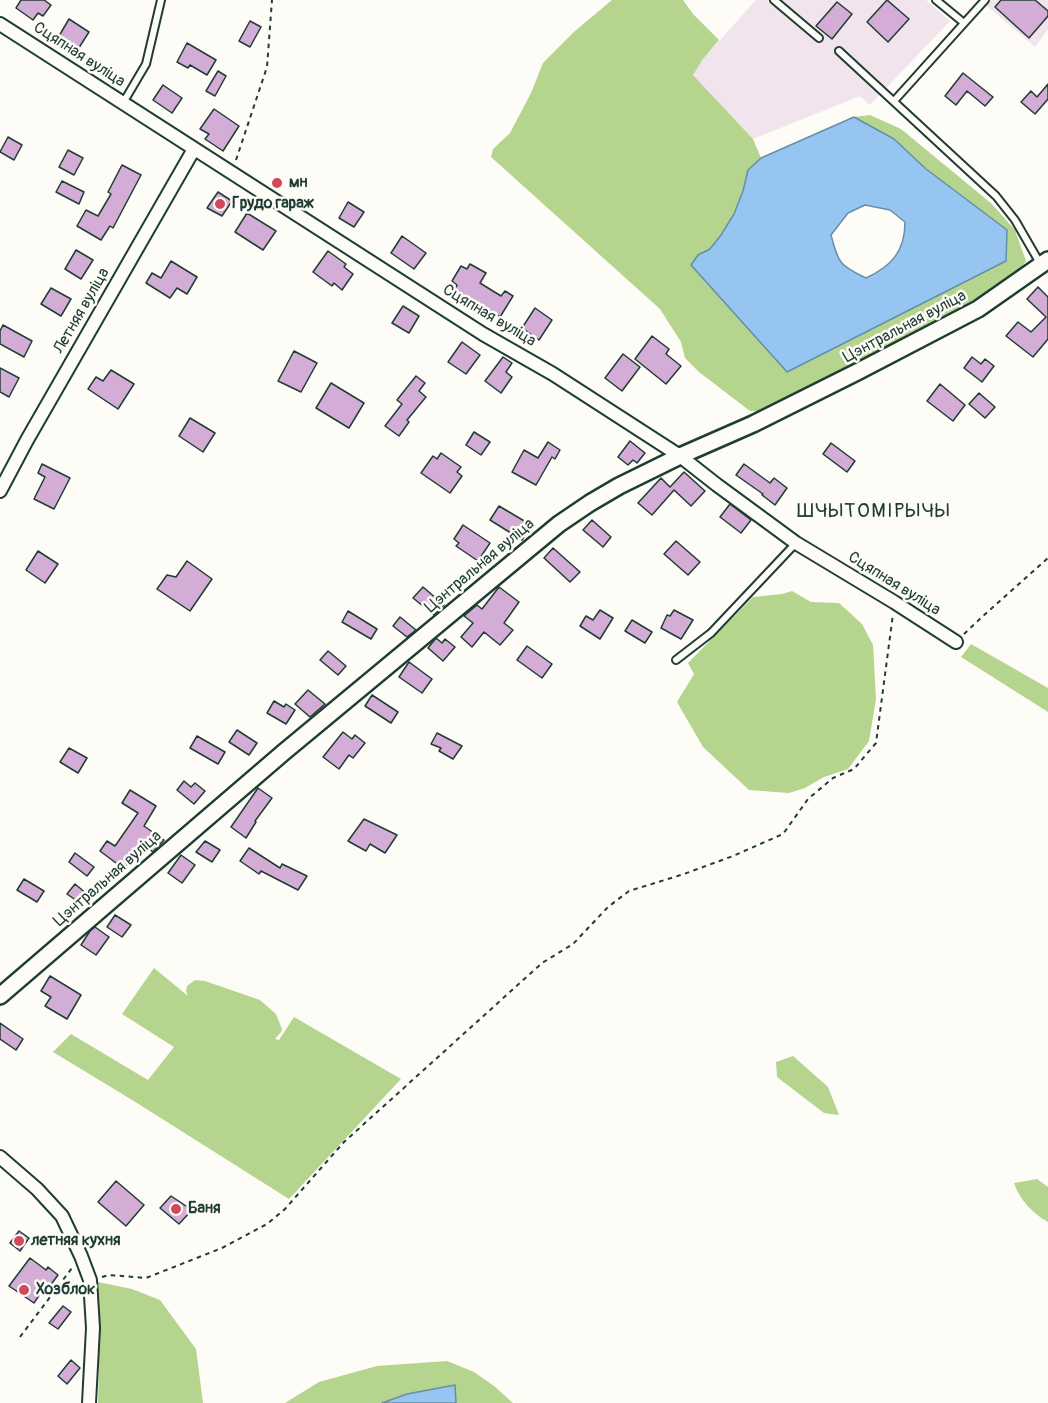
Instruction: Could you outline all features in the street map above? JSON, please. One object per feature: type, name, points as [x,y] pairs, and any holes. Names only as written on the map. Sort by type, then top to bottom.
[{"type":"street","name":"Сцяпная вуліца","points":[[0,24],[483,334],[553,374],[680,456],[796,543],[956,642]]},
{"type":"street","name":"Летняя вуліца","points":[[0,491],[194,149]]},
{"type":"street","name":"Цэнтральная вуліца","points":[[0,996],[284,752],[559,524],[619,486],[753,424],[978,309],[1045,263]]},
{"type":"street","points":[[0,1158],[37,1189],[62,1216],[90,1280],[93,1328],[89,1403]]},
{"type":"lane","points":[[123,103],[146,64],[161,0]]},
{"type":"lane","points":[[774,0],[819,38]]},
{"type":"lane","points":[[936,0],[964,23]]},
{"type":"lane","points":[[894,101],[985,0]]},
{"type":"lane","points":[[839,51],[996,196],[1045,263]]},
{"type":"lane","points":[[676,660],[711,633],[796,543]]},
{"type":"path","points":[[232,173],[267,67],[272,0]]},
{"type":"path","points":[[956,642],[1048,558]]},
{"type":"path","points":[[90,1280],[109,1275],[146,1278],[222,1248],[267,1224],[285,1209],[344,1142],[542,963],[573,944],[608,907],[629,891],[734,856],[783,834],[808,799],[832,778],[854,769],[876,743],[894,602]]},
{"type":"path","points":[[20,1337],[81,1256]]},
{"type":"shaded area","points":[[756,0],[926,0],[950,21],[870,105],[860,96],[753,139],[693,75],[703,59]]},
{"type":"shaded area","points":[[980,0],[1048,0],[1048,29],[1035,47]]},
{"type":"green space","points":[[612,0],[683,0],[693,14],[719,40],[693,75],[753,139],[761,158],[748,170],[734,214],[721,235],[710,249],[698,255],[787,372],[1006,261],[926,169],[894,139],[854,117],[870,115],[901,129],[992,204],[1015,230],[1026,261],[1018,273],[980,300],[763,411],[750,411],[699,372],[685,358],[681,342],[660,309],[491,157],[493,149],[510,133],[531,93],[543,63],[575,31]]},
{"type":"green space","points":[[792,591],[811,602],[839,603],[862,624],[873,645],[876,699],[869,741],[848,769],[824,777],[805,788],[789,793],[749,790],[703,747],[677,702],[694,674],[688,663],[753,597]]},
{"type":"green space","points":[[971,644],[1048,688],[1048,712],[961,657]]},
{"type":"green space","points":[[154,968],[188,996],[187,986],[195,980],[205,981],[260,1000],[276,1014],[282,1029],[275,1039],[279,1040],[294,1017],[401,1079],[289,1199],[53,1052],[71,1034],[148,1080],[174,1047],[122,1014]]},
{"type":"green space","points":[[793,1056],[828,1087],[839,1115],[824,1113],[777,1077],[776,1062]]},
{"type":"green space","points":[[1037,1179],[1048,1187],[1048,1222],[1027,1206],[1014,1183]]},
{"type":"green space","points":[[98,1282],[132,1289],[160,1300],[196,1349],[203,1403],[98,1403]]},
{"type":"green space","points":[[447,1361],[474,1372],[513,1403],[285,1403],[319,1382],[377,1366]]},
{"type":"water","points":[[854,117],[894,139],[926,169],[1007,230],[1006,261],[787,372],[691,265],[698,255],[710,249],[721,235],[734,214],[748,170],[761,158]],"holes":[[[865,205],[890,210],[905,222],[903,241],[890,263],[866,278],[845,267],[838,258],[831,235],[848,213]]]},
{"type":"water","points":[[455,1385],[456,1403],[382,1403],[407,1394]]},
{"type":"building","points":[[21,0],[44,0],[51,5],[43,16],[38,13],[33,20],[16,8]]},
{"type":"building","points":[[887,0],[909,19],[888,42],[867,22]]},
{"type":"building","points":[[1001,0],[1035,0],[1048,11],[1048,16],[1029,38],[995,7]]},
{"type":"building","points":[[837,2],[852,14],[832,39],[816,26]]},
{"type":"building","points":[[69,19],[89,32],[75,54],[67,48],[70,43],[59,36]]},
{"type":"building","points":[[250,21],[261,27],[250,47],[239,41]]},
{"type":"building","points":[[187,43],[216,60],[207,75],[190,65],[188,68],[177,62]]},
{"type":"building","points":[[218,71],[226,76],[215,96],[206,91]]},
{"type":"building","points":[[963,73],[993,97],[985,106],[967,91],[956,105],[945,96]]},
{"type":"building","points":[[1048,84],[1048,99],[1035,114],[1021,102],[1031,91],[1037,97]]},
{"type":"building","points":[[163,85],[182,98],[172,113],[153,100]]},
{"type":"building","points":[[214,109],[239,126],[223,151],[205,139],[209,134],[200,129]]},
{"type":"building","points":[[8,137],[22,145],[14,160],[0,152]]},
{"type":"building","points":[[68,150],[83,158],[74,175],[59,167]]},
{"type":"building","points":[[122,165],[141,175],[113,228],[110,226],[101,240],[77,226],[86,210],[98,216],[111,194],[108,192]]},
{"type":"building","points":[[62,181],[84,192],[79,204],[56,192]]},
{"type":"building","name":"Грудо гараж","points":[[218,192],[232,201],[222,216],[207,208]]},
{"type":"building","points":[[348,202],[364,212],[354,227],[339,218]]},
{"type":"building","points":[[247,213],[276,231],[263,250],[235,232]]},
{"type":"building","points":[[402,236],[426,253],[414,269],[391,253]]},
{"type":"building","points":[[76,250],[93,260],[81,279],[65,269]]},
{"type":"building","points":[[328,251],[346,264],[344,267],[353,274],[342,290],[334,283],[332,286],[313,272]]},
{"type":"building","points":[[171,261],[197,277],[187,294],[177,288],[170,298],[146,283],[152,273],[161,278]]},
{"type":"building","points":[[470,264],[486,273],[480,283],[501,296],[505,291],[513,296],[500,317],[489,310],[485,316],[477,311],[480,306],[454,290],[457,285],[452,281],[461,266],[467,269]]},
{"type":"building","points":[[1038,287],[1048,297],[1048,339],[1033,357],[1006,336],[1018,322],[1031,332],[1046,317],[1027,299]]},
{"type":"building","points":[[51,288],[71,299],[61,316],[41,304]]},
{"type":"building","points":[[403,306],[419,316],[409,333],[392,323]]},
{"type":"building","points":[[535,308],[552,320],[539,340],[522,328]]},
{"type":"building","points":[[3,325],[32,341],[24,357],[0,344],[0,331]]},
{"type":"building","points":[[652,336],[669,349],[666,354],[681,366],[666,384],[635,359]]},
{"type":"building","points":[[462,342],[480,355],[466,374],[448,362]]},
{"type":"building","points":[[294,351],[317,363],[301,392],[278,381]]},
{"type":"building","points":[[623,354],[640,367],[622,391],[605,378]]},
{"type":"building","points":[[503,357],[512,363],[506,372],[512,377],[501,393],[485,381]]},
{"type":"building","points":[[972,357],[981,364],[985,359],[994,366],[982,382],[964,368]]},
{"type":"building","points":[[0,368],[19,378],[9,397],[0,392]]},
{"type":"building","points":[[111,370],[134,384],[118,409],[88,389],[96,377],[103,381]]},
{"type":"building","points":[[416,376],[425,383],[419,391],[426,397],[407,420],[409,422],[399,436],[385,426],[402,404],[397,400]]},
{"type":"building","points":[[331,383],[364,403],[349,428],[316,408]]},
{"type":"building","points":[[940,384],[965,405],[953,421],[927,401]]},
{"type":"building","points":[[979,393],[995,407],[985,418],[969,404]]},
{"type":"building","points":[[190,418],[215,433],[203,452],[179,436]]},
{"type":"building","points":[[474,432],[490,442],[481,455],[466,445]]},
{"type":"building","points":[[630,441],[645,453],[637,463],[633,460],[628,465],[618,457]]},
{"type":"building","points":[[548,442],[560,450],[555,459],[552,457],[536,485],[512,472],[524,450],[538,458]]},
{"type":"building","points":[[831,443],[855,461],[847,472],[823,454]]},
{"type":"building","points":[[441,453],[461,467],[457,472],[462,476],[450,493],[421,473],[433,456],[437,459]]},
{"type":"building","points":[[42,464],[70,478],[54,509],[34,499],[45,477],[38,473]]},
{"type":"building","points":[[744,464],[770,483],[774,478],[787,488],[775,505],[736,475]]},
{"type":"building","points":[[684,472],[705,491],[691,506],[674,490],[652,515],[638,503],[661,478],[670,487]]},
{"type":"building","points":[[730,504],[751,520],[741,533],[720,517]]},
{"type":"building","points":[[499,506],[531,525],[522,540],[490,520]]},
{"type":"building","points":[[592,520],[611,537],[603,547],[583,530]]},
{"type":"building","points":[[463,525],[490,543],[478,561],[456,546],[459,543],[454,539]]},
{"type":"building","points":[[676,541],[700,562],[688,575],[664,554]]},
{"type":"building","points":[[553,548],[580,572],[570,582],[544,558]]},
{"type":"building","points":[[38,551],[58,564],[45,583],[26,570]]},
{"type":"building","points":[[187,561],[212,579],[190,611],[157,589],[167,575],[176,577]]},
{"type":"building","points":[[423,587],[444,605],[434,615],[413,598]]},
{"type":"building","points":[[499,587],[519,602],[504,623],[513,630],[500,645],[484,632],[472,647],[461,637],[473,623],[464,616],[477,605],[482,609]]},
{"type":"building","points":[[600,610],[613,618],[600,639],[580,626],[586,616],[593,620]]},
{"type":"building","points":[[674,610],[693,620],[681,639],[661,628],[667,615],[670,616]]},
{"type":"building","points":[[348,611],[377,629],[371,639],[342,622]]},
{"type":"building","points":[[400,617],[416,630],[407,637],[393,626]]},
{"type":"building","points":[[632,620],[652,632],[645,643],[625,631]]},
{"type":"building","points":[[436,638],[442,643],[445,639],[455,647],[443,661],[428,648]]},
{"type":"building","points":[[527,646],[552,664],[542,678],[517,660]]},
{"type":"building","points":[[328,651],[346,666],[338,675],[320,660]]},
{"type":"building","points":[[409,662],[432,679],[422,693],[399,677]]},
{"type":"building","points":[[308,690],[325,704],[310,717],[295,704]]},
{"type":"building","points":[[372,695],[398,712],[391,723],[365,706]]},
{"type":"building","points":[[274,701],[284,707],[286,704],[295,710],[286,724],[267,713]]},
{"type":"building","points":[[237,730],[257,743],[249,755],[229,742]]},
{"type":"building","points":[[343,732],[352,739],[355,735],[365,743],[353,758],[349,755],[339,769],[323,757]]},
{"type":"building","points":[[437,733],[462,746],[453,759],[439,751],[441,748],[431,744]]},
{"type":"building","points":[[197,736],[225,752],[218,764],[190,748]]},
{"type":"building","points":[[69,748],[87,758],[78,773],[60,762]]},
{"type":"building","points":[[184,781],[191,787],[195,783],[205,791],[194,804],[177,790]]},
{"type":"building","points":[[258,788],[272,798],[246,838],[231,827]]},
{"type":"building","points":[[130,790],[156,806],[144,826],[164,840],[153,852],[142,844],[124,869],[100,851],[107,841],[115,846],[138,813],[122,803]]},
{"type":"building","points":[[364,819],[397,835],[385,853],[370,844],[366,851],[348,841]]},
{"type":"building","points":[[205,841],[220,850],[212,862],[196,852]]},
{"type":"building","points":[[249,848],[280,868],[282,864],[307,876],[298,890],[261,871],[259,874],[240,861]]},
{"type":"building","points":[[75,853],[94,867],[87,876],[69,862]]},
{"type":"building","points":[[181,855],[195,865],[182,883],[168,873]]},
{"type":"building","points":[[24,879],[44,891],[37,902],[17,890]]},
{"type":"building","points":[[75,884],[87,894],[80,903],[67,894]]},
{"type":"building","points":[[115,915],[131,925],[122,937],[107,927]]},
{"type":"building","points":[[95,927],[109,937],[96,955],[81,945]]},
{"type":"building","points":[[50,976],[81,995],[67,1019],[45,1006],[51,997],[41,991]]},
{"type":"building","points":[[0,1023],[23,1039],[16,1050],[0,1039]]},
{"type":"building","points":[[116,1181],[144,1205],[126,1226],[98,1202]]},
{"type":"building","name":"Баня","points":[[171,1196],[192,1210],[179,1224],[160,1208]]},
{"type":"building","name":"летняя кухня","points":[[19,1231],[29,1238],[20,1251],[10,1243]]},
{"type":"building","points":[[30,1258],[46,1270],[48,1267],[58,1275],[47,1290],[44,1288],[34,1303],[9,1286]]},
{"type":"building","points":[[63,1306],[71,1312],[58,1329],[49,1323]]},
{"type":"building","points":[[71,1360],[80,1368],[67,1384],[58,1376]]},
{"type":"place","name":"мн","points":[[277,183]]},
{"type":"place","name":"Грудо гараж","points":[[220,204]]},
{"type":"place","name":"Баня","points":[[176,1209]]},
{"type":"place","name":"летняя кухня","points":[[19,1241]]},
{"type":"place","name":"Хозблок","points":[[24,1290]]},
{"type":"district","name":"ШЧЫТОМІРЫЧЫ","points":[[874,512]]}]
